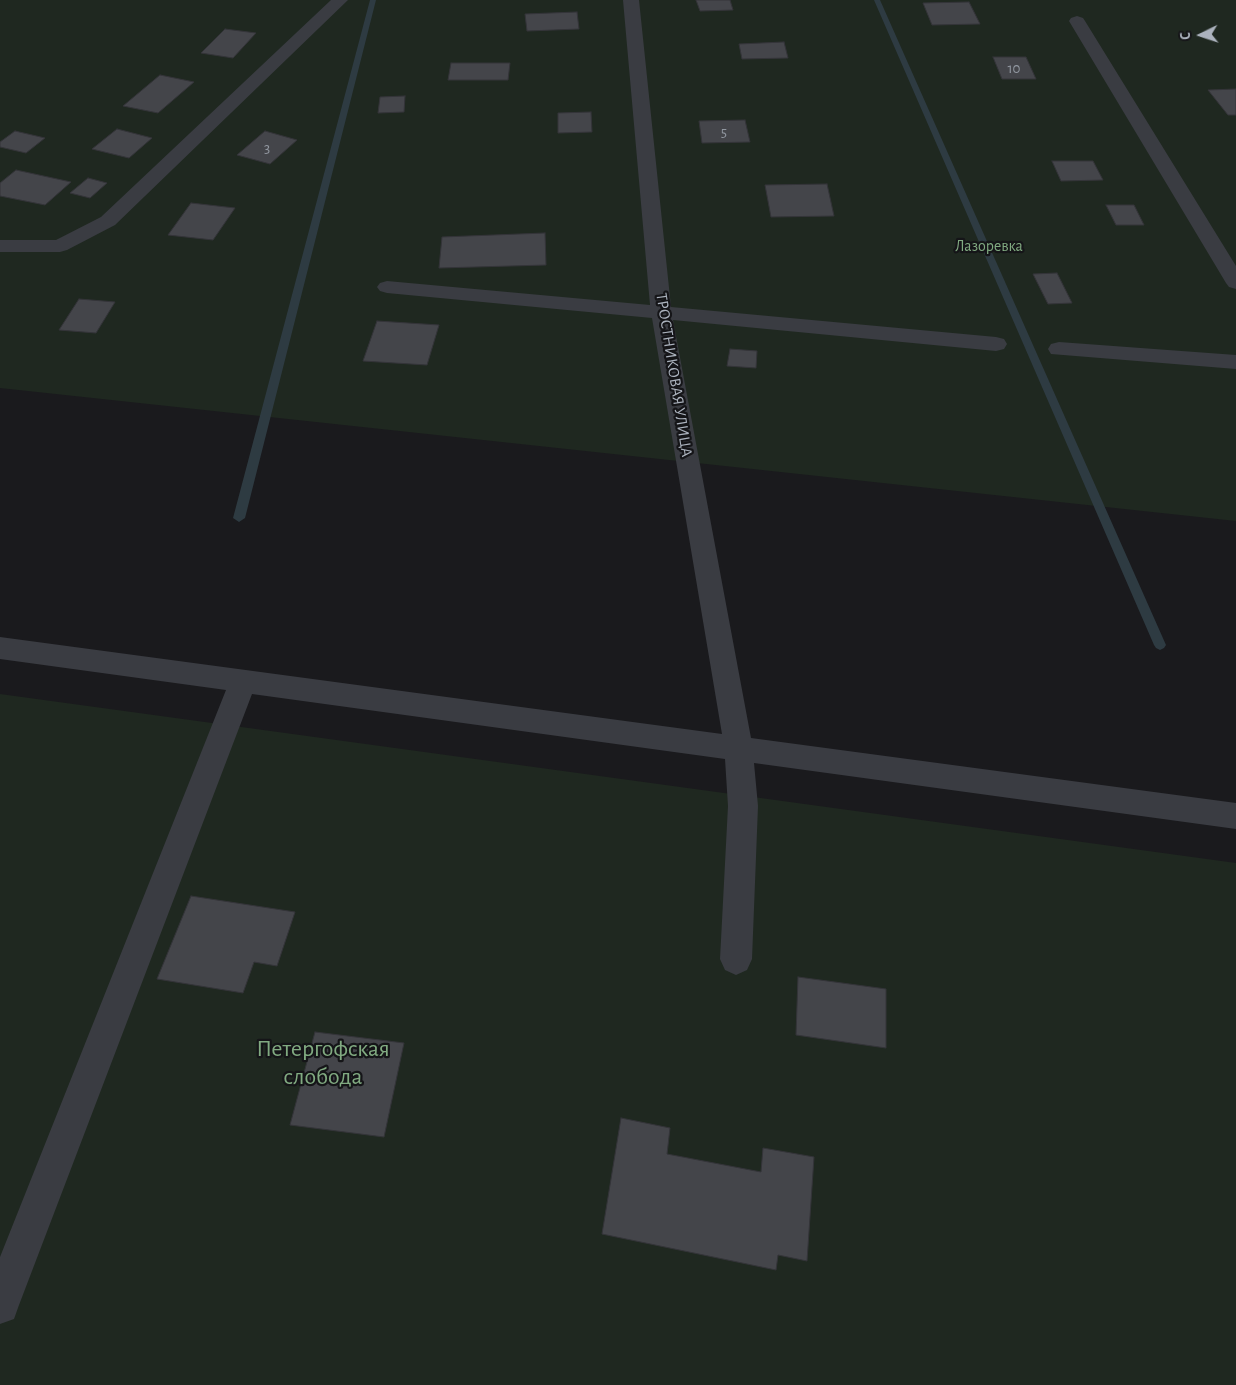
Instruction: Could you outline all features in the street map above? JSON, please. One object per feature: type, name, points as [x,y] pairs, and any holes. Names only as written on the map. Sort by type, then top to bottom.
[{"type":"street","points":[[0,246],[60,246],[108,221],[340,0]]},
{"type":"street","name":"ТРОСТНИКОВАЯ УЛИЦА","points":[[631,0],[661,312],[739,748],[743,806],[736,959]]},
{"type":"street","points":[[1077,21],[1236,284]]},
{"type":"street","points":[[386,287],[996,344]]},
{"type":"street","points":[[1059,349],[1236,362]]},
{"type":"street","points":[[0,648],[1236,816]]},
{"type":"street","points":[[0,1304],[243,682]]},
{"type":"green space","name":"Лазоревка","points":[[0,0],[1236,0],[1236,521],[0,388]]},
{"type":"green space","name":"Петергофская слобода","points":[[0,694],[1236,863],[1236,1385],[0,1385]]},
{"type":"building","points":[[696,0],[730,0],[733,10],[700,11]]},
{"type":"building","points":[[969,2],[980,24],[932,25],[923,3]]},
{"type":"building","points":[[577,12],[579,29],[527,31],[525,14]]},
{"type":"building","points":[[225,29],[256,33],[233,58],[201,53]]},
{"type":"building","points":[[784,42],[788,58],[742,59],[739,44]]},
{"type":"building","points":[[993,57],[1026,57],[1036,79],[1002,79]]},
{"type":"building","points":[[451,63],[510,63],[508,80],[448,80]]},
{"type":"building","points":[[160,75],[194,82],[158,113],[123,106]]},
{"type":"building","points":[[1236,89],[1236,115],[1228,115],[1208,90]]},
{"type":"building","points":[[405,96],[404,112],[378,113],[380,97]]},
{"type":"building","points":[[591,112],[592,132],[558,133],[558,113]]},
{"type":"building","points":[[745,120],[750,142],[702,143],[699,121]]},
{"type":"building","points":[[117,129],[152,138],[129,158],[92,149]]},
{"type":"building","points":[[15,131],[45,138],[26,153],[0,147],[0,142]]},
{"type":"building","points":[[265,131],[297,140],[270,164],[237,155]]},
{"type":"building","points":[[1052,161],[1093,161],[1103,180],[1061,181]]},
{"type":"building","points":[[16,170],[71,182],[45,205],[0,196],[0,183]]},
{"type":"building","points":[[88,178],[107,183],[90,198],[70,193]]},
{"type":"building","points":[[827,184],[834,216],[771,217],[765,185]]},
{"type":"building","points":[[191,203],[235,208],[213,240],[168,235]]},
{"type":"building","points":[[1106,205],[1134,205],[1144,225],[1116,225]]},
{"type":"building","points":[[545,233],[546,265],[439,268],[442,237]]},
{"type":"building","points":[[1057,273],[1072,303],[1048,304],[1033,274]]},
{"type":"building","points":[[79,299],[115,302],[96,333],[59,330]]},
{"type":"building","points":[[377,321],[439,325],[427,365],[363,361]]},
{"type":"building","points":[[730,349],[757,351],[756,368],[727,366]]},
{"type":"building","points":[[191,896],[295,912],[277,966],[254,962],[243,993],[157,979]]},
{"type":"building","points":[[798,977],[886,989],[886,1048],[796,1035]]},
{"type":"building","points":[[315,1032],[404,1043],[384,1137],[290,1125]]},
{"type":"building","points":[[621,1118],[670,1128],[667,1154],[761,1172],[763,1148],[814,1157],[807,1261],[778,1255],[776,1270],[602,1234]]},
{"type":"waterway","points":[[239,518],[373,0]]},
{"type":"waterway","points":[[877,0],[1160,645]]}]
